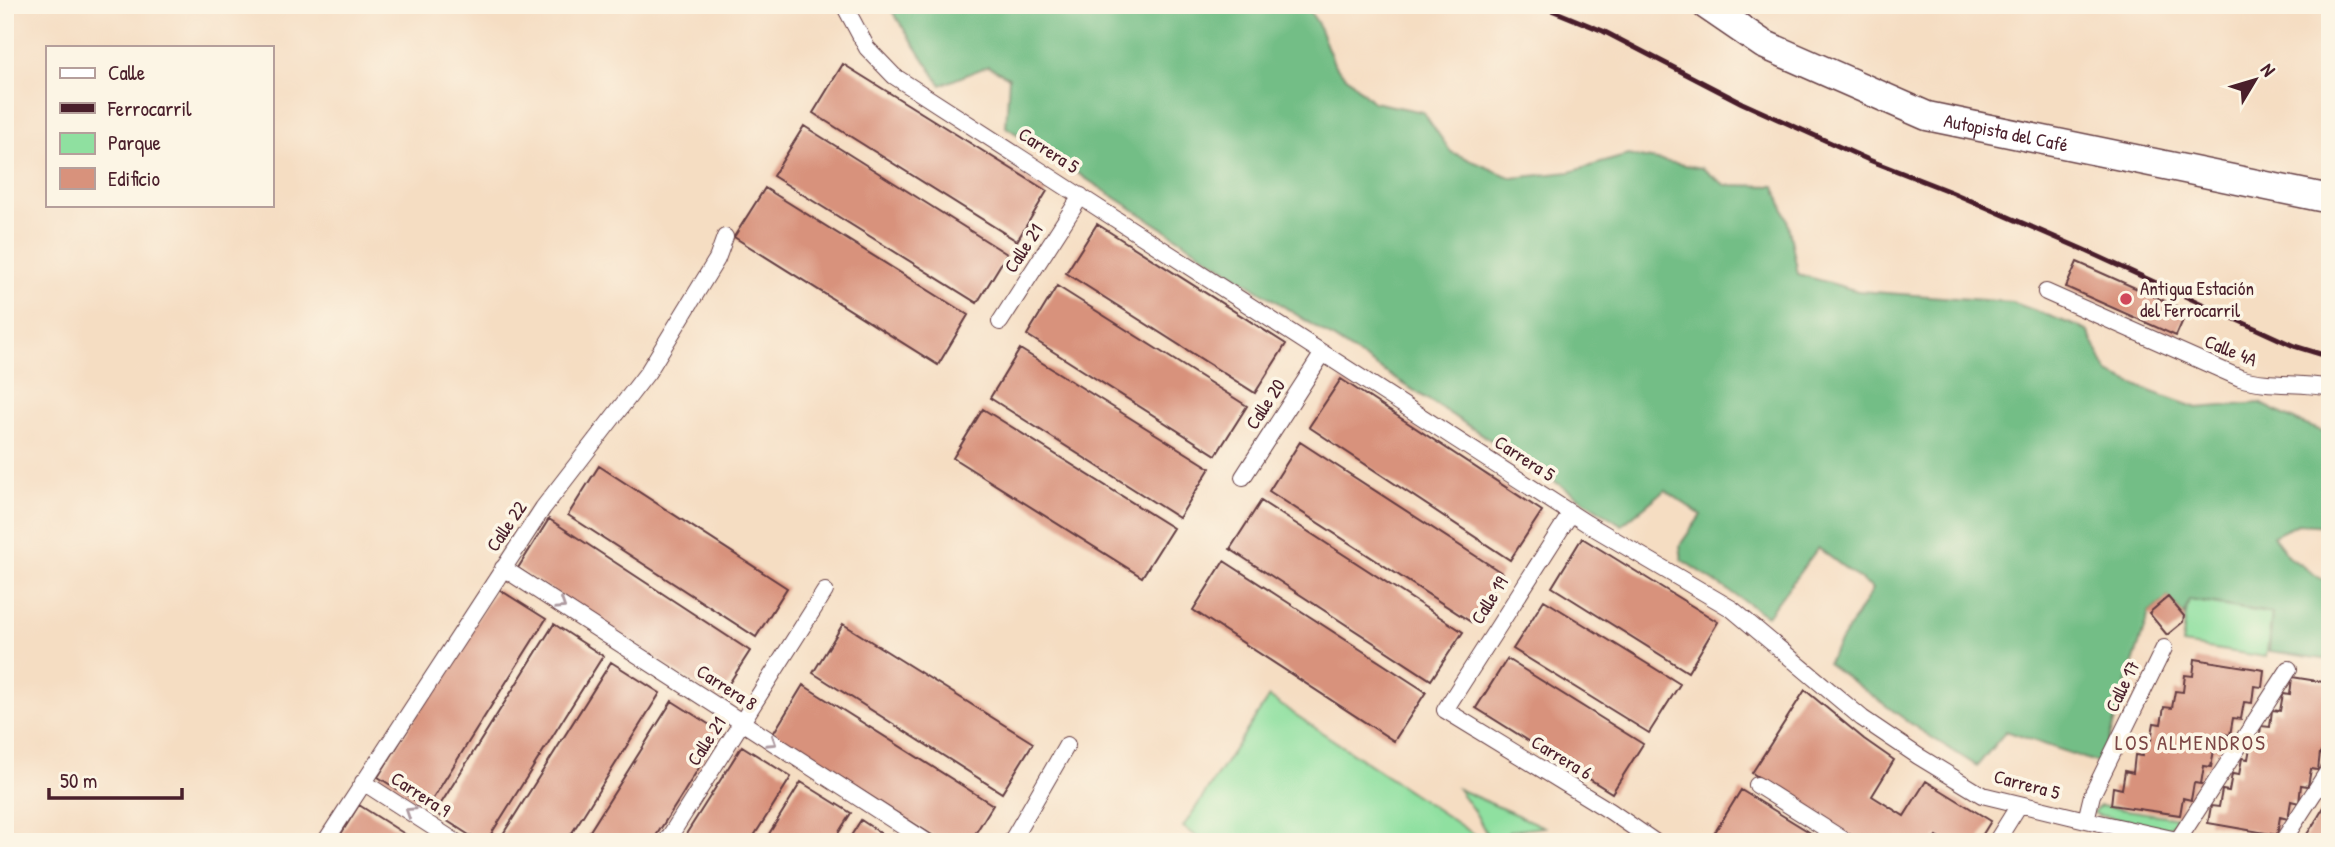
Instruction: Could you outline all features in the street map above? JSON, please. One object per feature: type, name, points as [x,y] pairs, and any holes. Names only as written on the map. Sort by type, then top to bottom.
[{"type":"highway","name":"Autopista del Café","points":[[1706,5],[1763,44],[1927,116],[2330,199]]},
{"type":"street","name":"Carrera 5","points":[[844,5],[867,48],[894,76],[1571,513],[1732,609],[1862,718],[1918,756],[1982,795],[2182,841]]},
{"type":"street","name":"Calle 21","points":[[1000,323],[1081,196]]},
{"type":"street","name":"Calle 22","points":[[326,842],[543,508],[648,372],[717,259],[725,237]]},
{"type":"street","name":"Calle 4A","points":[[2046,292],[2240,378],[2257,383],[2330,388]]},
{"type":"street","name":"Calle 20","points":[[1243,477],[1323,353]]},
{"type":"street","name":"Calle 19","points":[[1445,710],[1571,513]]},
{"type":"street","name":"Carrera 8","points":[[503,568],[927,842]]},
{"type":"street","name":"Calle 21","points":[[666,842],[825,591]]},
{"type":"street","name":"Calle 17","points":[[2086,820],[2092,795],[2164,648]]},
{"type":"street","points":[[2182,841],[2289,669]]},
{"type":"street","name":"Carrera 6","points":[[1445,710],[1656,842]]},
{"type":"street","points":[[1011,842],[1067,745]]},
{"type":"street","points":[[2283,842],[2330,768]]},
{"type":"street","name":"Carrera 9","points":[[363,782],[456,842]]},
{"type":"street","points":[[1756,785],[1847,842]]},
{"type":"street","points":[[1996,842],[2019,804]]},
{"type":"green space","points":[[888,5],[1305,5],[1317,22],[1335,66],[1373,102],[1423,112],[1451,152],[1512,178],[1570,172],[1628,155],[1702,168],[1725,185],[1775,186],[1787,219],[1798,274],[1858,291],[2012,302],[2087,330],[2108,373],[2152,392],[2197,408],[2260,403],[2330,434],[2330,526],[2298,524],[2273,536],[2289,557],[2330,585],[2330,660],[2269,651],[2272,613],[2189,600],[2184,616],[2168,597],[2149,613],[2101,764],[2006,731],[1977,766],[1917,728],[1827,663],[1873,589],[1818,548],[1767,616],[1682,560],[1680,545],[1701,515],[1665,490],[1622,525],[1006,127],[1009,77],[988,66],[941,85]]},
{"type":"green space","points":[[2188,600],[2272,614],[2266,657],[2182,644]]},
{"type":"green space","points":[[1269,697],[1475,835],[1471,842],[1205,842],[1183,827]]},
{"type":"green space","points":[[1458,789],[1544,827],[1510,831],[1500,842],[1491,842]]},
{"type":"green space","points":[[2100,806],[2178,818],[2168,829],[2093,812]]},
{"type":"building","points":[[843,64],[1047,191],[1017,241],[813,113]]},
{"type":"building","points":[[804,126],[1007,254],[977,303],[773,176]]},
{"type":"building","points":[[765,188],[968,315],[938,365],[734,237]]},
{"type":"building","points":[[1097,224],[1286,344],[1255,393],[1066,273]]},
{"type":"building","name":"Antigua Estación del Ferrocarril","points":[[2077,262],[2187,311],[2176,336],[2066,287]]},
{"type":"building","points":[[1057,286],[1247,406],[1216,455],[1027,335]]},
{"type":"building","points":[[1020,349],[1210,468],[1179,518],[990,398]]},
{"type":"building","points":[[1341,379],[1542,511],[1510,560],[1309,427]]},
{"type":"building","points":[[983,409],[1173,528],[1142,577],[953,458]]},
{"type":"building","points":[[1300,442],[1502,573],[1471,622],[1269,491]]},
{"type":"building","points":[[599,466],[787,588],[756,637],[568,515]]},
{"type":"building","points":[[1261,501],[1463,632],[1431,680],[1230,549]]},
{"type":"building","points":[[549,519],[750,651],[719,699],[518,568]]},
{"type":"building","points":[[1582,538],[1718,622],[1688,672],[1552,587]]},
{"type":"building","points":[[1224,561],[1426,692],[1394,741],[1193,610]]},
{"type":"building","points":[[497,588],[546,619],[427,808],[378,777]]},
{"type":"building","points":[[2168,597],[2184,616],[2183,622],[2167,635],[2149,613]]},
{"type":"building","points":[[1544,600],[1680,684],[1649,733],[1513,649]]},
{"type":"building","points":[[554,624],[603,656],[486,842],[480,842],[435,813]]},
{"type":"building","points":[[843,624],[1033,743],[1002,793],[813,673]]},
{"type":"building","points":[[1507,659],[1643,744],[1612,793],[1476,708]]},
{"type":"building","points":[[2195,659],[2264,670],[2262,687],[2254,686],[2252,703],[2244,702],[2241,719],[2233,718],[2230,735],[2223,734],[2220,751],[2214,750],[2211,767],[2204,766],[2201,784],[2194,783],[2191,800],[2183,798],[2180,815],[2111,805],[2113,787],[2122,789],[2125,771],[2133,773],[2135,755],[2142,756],[2145,739],[2151,740],[2154,723],[2161,724],[2164,707],[2172,708],[2175,691],[2183,692],[2185,675],[2193,676]]},
{"type":"building","points":[[611,662],[660,693],[566,842],[498,842]]},
{"type":"building","points":[[2292,677],[2330,683],[2330,738],[2327,754],[2320,753],[2318,770],[2311,769],[2308,786],[2301,785],[2299,803],[2291,801],[2288,819],[2280,817],[2277,835],[2208,823],[2211,806],[2219,807],[2222,790],[2229,791],[2232,774],[2239,775],[2242,758],[2248,759],[2251,742],[2259,743],[2261,726],[2270,727],[2272,710],[2280,711],[2283,694],[2290,695]]},
{"type":"building","points":[[803,685],[993,805],[970,842],[943,842],[773,734]]},
{"type":"building","points":[[1805,690],[1894,760],[1872,796],[1904,816],[1926,781],[1991,821],[1978,842],[1945,842],[1937,836],[1933,842],[1861,842],[1752,773]]},
{"type":"building","points":[[672,701],[721,732],[679,800],[652,842],[583,842]]},
{"type":"building","points":[[742,746],[791,777],[766,817],[750,842],[681,842]]},
{"type":"building","points":[[801,782],[851,813],[833,842],[764,842]]},
{"type":"building","points":[[1741,790],[1806,830],[1824,842],[1709,842]]},
{"type":"building","points":[[2330,797],[2330,842],[2302,842],[2318,817]]},
{"type":"building","points":[[359,805],[408,836],[405,842],[336,842]]},
{"type":"building","points":[[861,820],[885,836],[895,842],[847,842]]},
{"type":"railway","points":[[1539,5],[1603,31],[1742,103],[1869,160],[2082,249],[2294,346],[2330,357]]},
{"type":"place","name":"Antigua Estación del Ferrocarril","points":[[2126,299]]},
{"type":"district","name":"LOS ALMENDROS","points":[[2191,742]]}]
